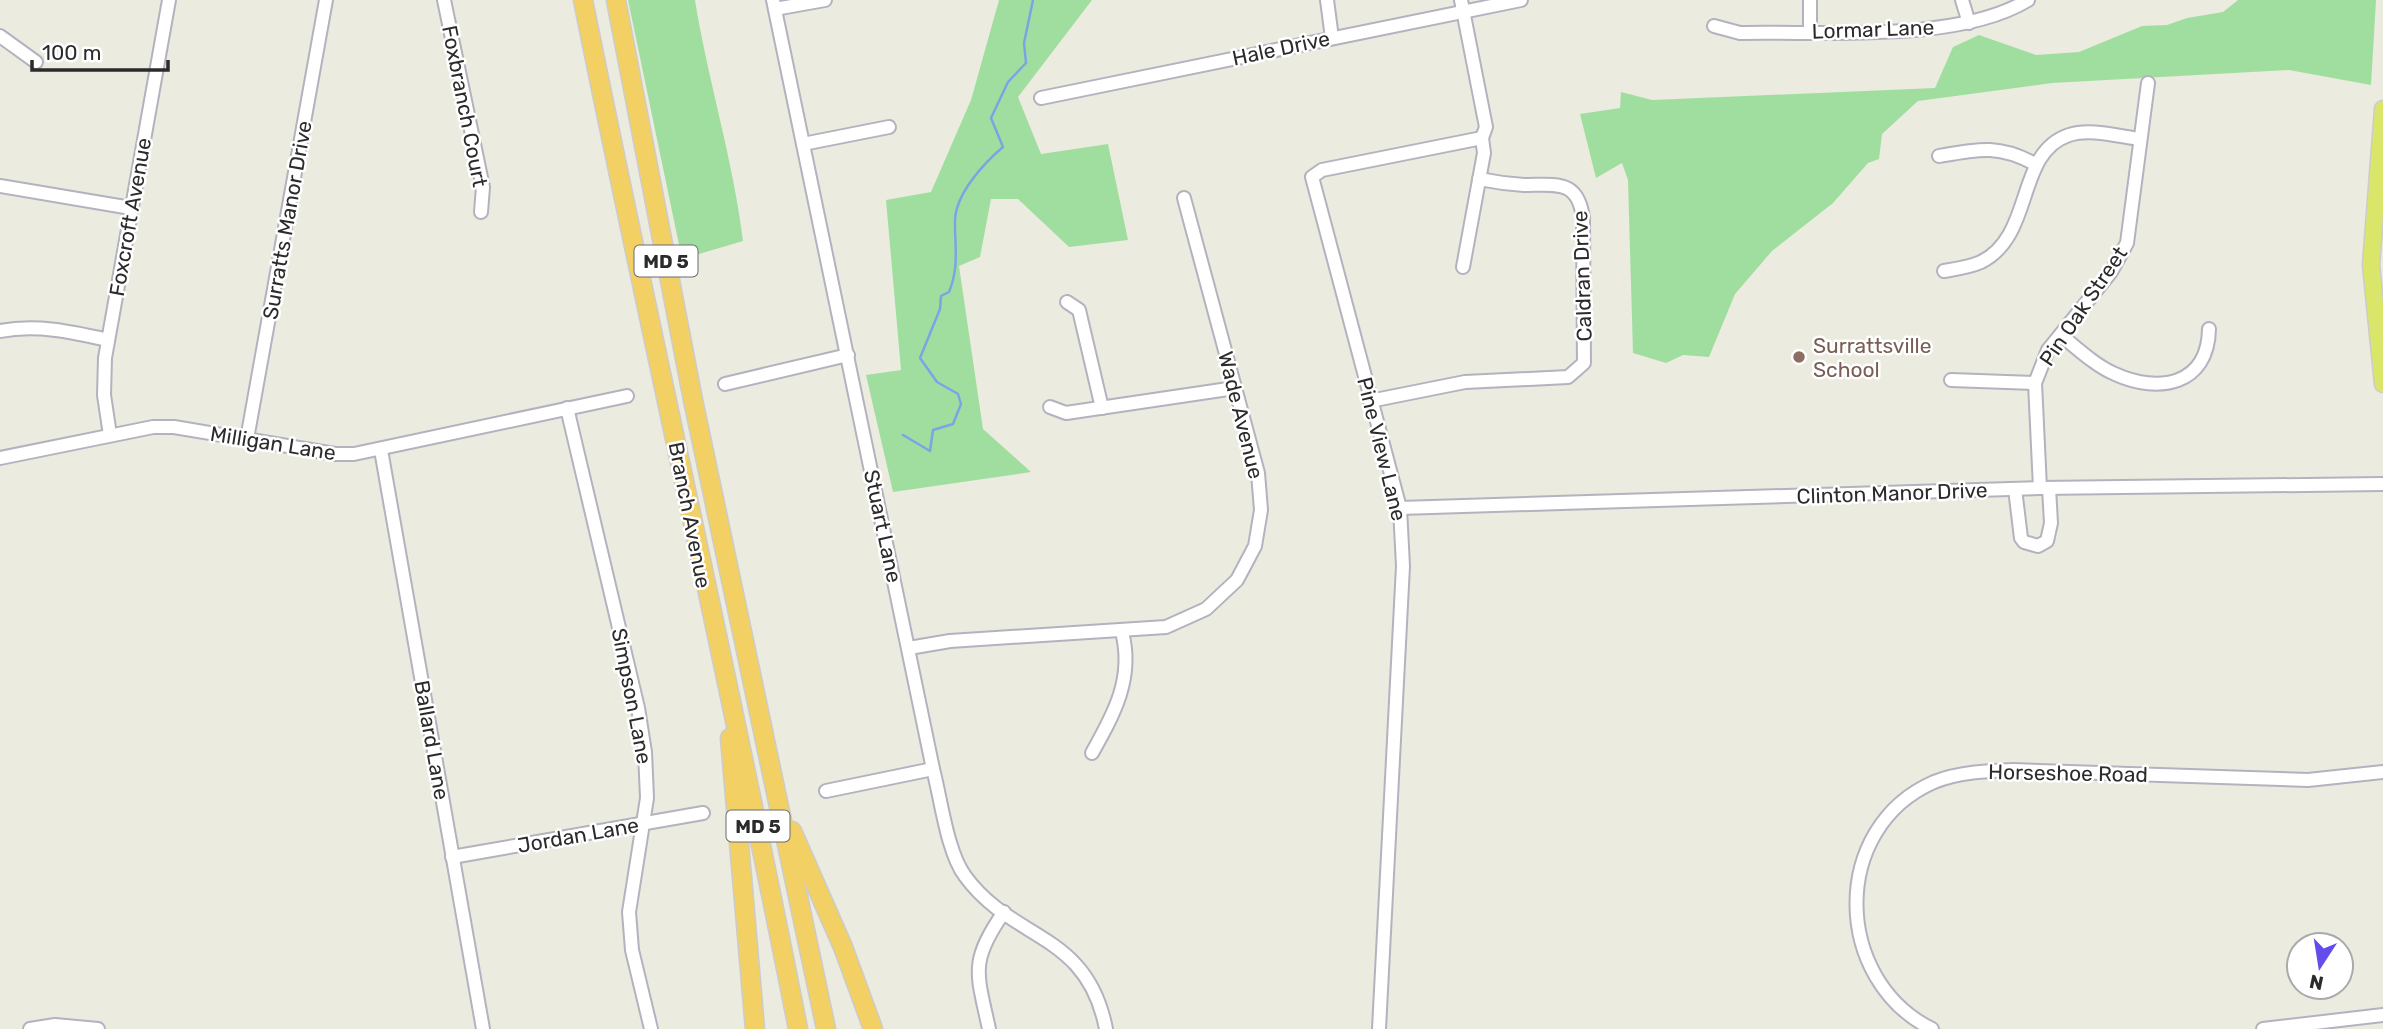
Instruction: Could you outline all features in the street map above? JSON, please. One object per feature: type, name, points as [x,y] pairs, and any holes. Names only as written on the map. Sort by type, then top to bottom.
[{"type":"highway","name":"Branch Avenue","points":[[583,0],[630,237],[751,787],[798,1029]]},
{"type":"highway","name":"Branch Avenue","points":[[616,0],[693,400],[826,1029]]},
{"type":"highway","points":[[713,624],[732,755],[755,1029]]},
{"type":"highway","points":[[767,747],[793,833],[843,947],[873,1029]]},
{"type":"main road","points":[[2383,109],[2371,265],[2383,384]]},
{"type":"street","name":"Foxcroft Avenue","points":[[110,435],[104,395],[108,340],[169,0]]},
{"type":"street","name":"Surratts Manor Drive","points":[[247,439],[326,0]]},
{"type":"street","name":"Foxbranch Court","points":[[444,0],[483,187],[481,212]]},
{"type":"street","points":[[774,5],[825,0]]},
{"type":"street","points":[[1327,0],[1332,37]]},
{"type":"street","name":"Hale Drive","points":[[1041,98],[1332,37],[1463,5],[1521,0]]},
{"type":"street","points":[[1810,0],[1810,31]]},
{"type":"street","points":[[1962,0],[1969,23]]},
{"type":"street","name":"Lormar Lane","points":[[1714,26],[1740,33],[1913,30],[1969,23],[2009,11],[2028,0]]},
{"type":"street","name":"Stuart Lane","points":[[774,5],[933,769],[958,864],[973,886],[1004,912],[1055,944],[1079,966],[1093,987],[1106,1029]]},
{"type":"street","points":[[1463,5],[1486,119],[1482,138],[1484,153],[1463,267]]},
{"type":"street","points":[[0,36],[36,62]]},
{"type":"street","name":"Pin Oak Street","points":[[2015,489],[2021,538],[2024,542],[2038,546],[2047,541],[2051,530],[2044,488],[2035,383],[2048,350],[2062,336],[2119,261],[2127,243],[2148,83]]},
{"type":"street","points":[[803,144],[889,127]]},
{"type":"street","points":[[1944,271],[1980,262],[2009,237],[2035,164],[2056,143],[2070,134],[2090,132],[2139,139]]},
{"type":"street","name":"Pine View Lane","points":[[1379,1029],[1403,566],[1401,508],[1370,401],[1315,192],[1313,174],[1482,138]]},
{"type":"street","points":[[1939,156],[1988,148],[2004,149],[2035,164]]},
{"type":"street","name":"Caldran Drive","points":[[1370,401],[1465,382],[1568,377],[1584,363],[1583,218],[1577,198],[1562,185],[1508,184],[1479,179]]},
{"type":"street","points":[[0,186],[131,208]]},
{"type":"street","name":"Wade Avenue","points":[[909,648],[950,641],[1122,632],[1166,627],[1206,610],[1237,580],[1255,546],[1261,510],[1258,473],[1184,198]]},
{"type":"street","points":[[1067,302],[1079,310],[1102,408]]},
{"type":"street","points":[[0,331],[50,329],[108,340]]},
{"type":"street","points":[[2062,336],[2114,374],[2158,384],[2182,378],[2202,363],[2207,352],[2209,329]]},
{"type":"street","points":[[725,384],[848,355]]},
{"type":"street","points":[[1951,380],[2035,383]]},
{"type":"street","points":[[1050,407],[1066,413],[1235,387]]},
{"type":"street","name":"Milligan Lane","points":[[0,458],[110,435],[174,427],[335,454],[381,450],[627,396]]},
{"type":"street","name":"Simpson Lane","points":[[567,408],[638,708],[647,781],[629,912],[632,950],[651,1029]]},
{"type":"street","name":"Ballard Lane","points":[[381,450],[483,1029]]},
{"type":"street","name":"Clinton Manor Drive","points":[[1401,508],[2044,488],[2383,484]]},
{"type":"street","points":[[1093,753],[1117,708],[1125,680],[1126,647],[1122,632]]},
{"type":"street","points":[[826,791],[933,769]]},
{"type":"street","name":"Horseshoe Road","points":[[1932,1029],[1902,1009],[1876,979],[1860,939],[1856,900],[1858,879],[1875,835],[1894,811],[1932,783],[1966,774],[2013,770],[2308,780],[2383,772]]},
{"type":"street","name":"Jordan Lane","points":[[452,857],[703,813]]},
{"type":"street","points":[[989,1029],[977,964],[982,945],[1004,912]]},
{"type":"street","points":[[2263,1029],[2383,1015]]},
{"type":"street","points":[[30,1029],[55,1025],[98,1029]]},
{"type":"green space","points":[[628,0],[695,0],[739,210],[743,241],[682,259]]},
{"type":"green space","points":[[999,0],[1092,0],[1018,97],[1041,154],[1108,144],[1128,240],[1069,247],[1018,199],[991,199],[980,257],[959,266],[983,429],[1031,472],[893,492],[866,375],[901,370],[886,200],[931,192],[971,100]]},
{"type":"green space","points":[[2238,0],[2376,0],[2371,85],[2289,70],[2052,83],[1918,101],[1882,134],[1879,159],[1868,163],[1833,203],[1772,251],[1735,294],[1709,357],[1683,355],[1666,363],[1633,353],[1628,180],[1622,163],[1596,178],[1580,114],[1620,108],[1621,92],[1652,100],[1935,88],[1953,47],[1979,35],[2036,55],[2079,52],[2142,26],[2167,25],[2187,18],[2223,12]]},
{"type":"waterway","points":[[903,435],[930,451],[933,430],[953,424],[961,404],[958,394],[937,382],[920,358],[940,309],[941,296],[949,292],[952,283],[956,258],[955,223],[959,202],[979,171],[1003,147],[991,118],[1008,82],[1026,63],[1024,43],[1033,0]]},
{"type":"place","name":"Surrattsville School","points":[[1799,357]]}]
